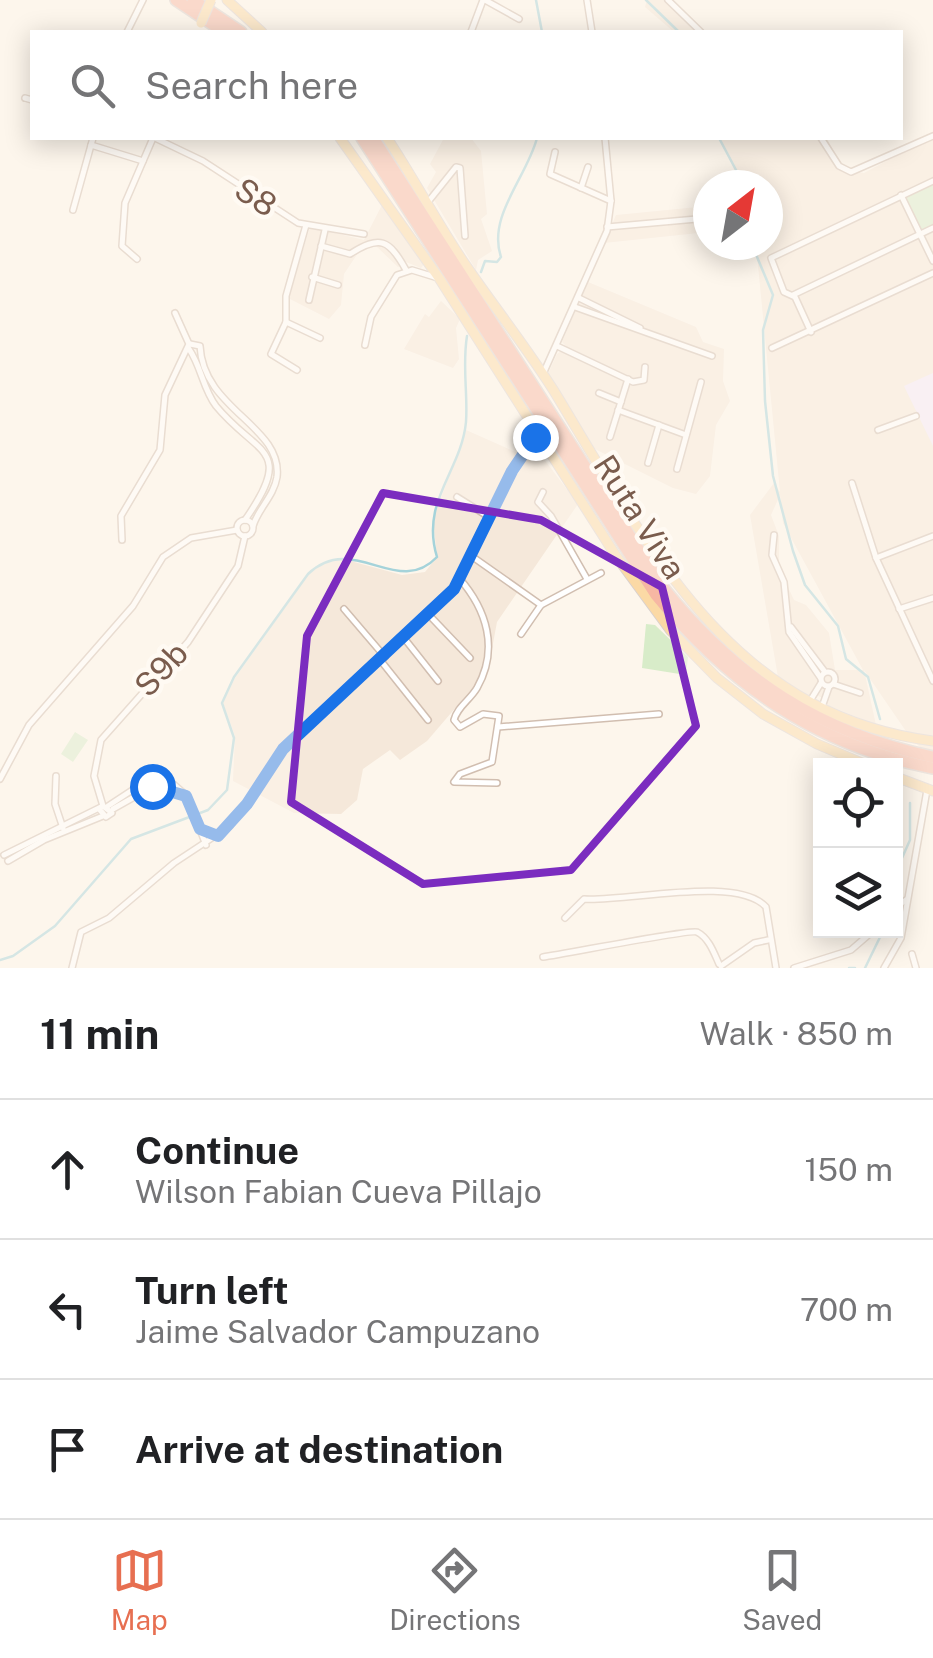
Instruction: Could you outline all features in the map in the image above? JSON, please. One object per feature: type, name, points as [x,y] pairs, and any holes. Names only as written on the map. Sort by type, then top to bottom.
[{"type":"highway","points":[[176,0],[221,30]]},
{"type":"highway","points":[[193,0],[237,30]]},
{"type":"highway","name":"Ruta Viva","points":[[363,140],[656,595],[686,632],[738,680],[798,721],[864,751],[933,768]]},
{"type":"highway","name":"Ruta Viva","points":[[375,140],[664,588],[693,625],[744,673],[804,712],[895,749],[933,758]]},
{"type":"highway","points":[[439,237],[466,266]]},
{"type":"main road","points":[[198,28],[212,0]]},
{"type":"main road","points":[[227,0],[260,30]]},
{"type":"main road","name":"Ruta Viva","points":[[341,140],[439,278],[536,435],[645,598],[693,655],[763,714],[850,758]]},
{"type":"main road","name":"Ruta Viva","points":[[388,140],[466,266],[543,374],[618,502],[680,590],[746,658],[807,700],[865,727],[933,741]]},
{"type":"main road","points":[[903,780],[930,790]]},
{"type":"street","points":[[128,30],[143,0]]},
{"type":"street","points":[[472,30],[484,0],[519,19]]},
{"type":"street","points":[[587,0],[592,30]]},
{"type":"street","points":[[668,0],[699,30]]},
{"type":"street","points":[[821,140],[839,166],[856,172],[933,136]]},
{"type":"street","points":[[137,259],[126,252],[122,236],[126,202],[153,140]]},
{"type":"street","name":"S8","points":[[158,140],[306,224],[364,234]]},
{"type":"street","points":[[543,374],[607,227],[611,202],[605,140]]},
{"type":"street","points":[[73,210],[92,141],[143,161]]},
{"type":"street","points":[[555,152],[550,173],[611,202]]},
{"type":"street","points":[[428,202],[456,167],[460,168],[466,236]]},
{"type":"street","points":[[580,188],[588,167]]},
{"type":"street","points":[[933,180],[770,260],[784,292],[793,295],[933,228]]},
{"type":"street","points":[[900,195],[933,261]]},
{"type":"street","points":[[607,227],[693,219]]},
{"type":"street","name":"S8","points":[[297,370],[271,354],[286,322],[286,296],[306,224]]},
{"type":"street","points":[[308,300],[325,230]]},
{"type":"street","points":[[321,246],[350,254],[371,240],[380,241],[395,252],[406,270],[439,278]]},
{"type":"street","points":[[365,345],[370,317],[383,294],[406,270]]},
{"type":"street","points":[[772,348],[933,274]]},
{"type":"street","points":[[312,277],[338,286]]},
{"type":"street","points":[[793,295],[811,332]]},
{"type":"street","points":[[578,298],[636,323],[642,330]]},
{"type":"street","points":[[575,306],[712,356]]},
{"type":"street","points":[[0,779],[29,725],[126,614],[162,557],[192,538],[237,530],[268,481],[268,462],[256,441],[216,405],[175,313]]},
{"type":"street","points":[[286,322],[320,338]]},
{"type":"street","points":[[122,540],[121,516],[160,450],[166,395],[189,345]]},
{"type":"street","name":"S9b","points":[[105,810],[94,776],[101,740],[188,642],[238,566],[245,536],[275,485],[272,450],[222,402],[200,346],[189,345]]},
{"type":"street","points":[[557,346],[628,379],[642,382],[645,368]]},
{"type":"street","points":[[610,438],[628,379]]},
{"type":"street","points":[[676,469],[701,382]]},
{"type":"street","points":[[599,393],[621,402]]},
{"type":"street","points":[[618,410],[686,435]]},
{"type":"street","points":[[878,430],[916,416]]},
{"type":"street","points":[[648,463],[659,425]]},
{"type":"street","points":[[72,968],[81,932],[109,918],[174,863],[218,836],[247,804],[283,749],[428,614],[459,578],[512,471],[536,435]]},
{"type":"street","points":[[852,483],[876,558],[933,681]]},
{"type":"street","points":[[543,492],[538,502],[551,516],[587,579]]},
{"type":"street","points":[[458,497],[490,518]]},
{"type":"street","points":[[244,520],[253,526]]},
{"type":"street","points":[[237,530],[245,536]]},
{"type":"street","points":[[774,534],[772,555],[784,582],[790,626],[822,678],[831,685],[860,693]]},
{"type":"street","points":[[876,558],[933,536]]},
{"type":"street","points":[[469,554],[541,604]]},
{"type":"street","points":[[521,634],[541,604],[601,572]]},
{"type":"street","points":[[459,578],[486,615],[487,655],[480,682],[454,720],[460,728],[484,714],[495,712],[499,716],[492,762],[460,774],[454,782],[497,783]]},
{"type":"street","points":[[899,610],[933,598]]},
{"type":"street","points":[[344,610],[428,720]]},
{"type":"street","points":[[428,614],[470,658]]},
{"type":"street","points":[[404,638],[438,681]]},
{"type":"street","points":[[807,700],[813,700],[822,678],[833,674],[820,704],[823,709]]},
{"type":"street","points":[[496,728],[525,722],[659,714]]},
{"type":"street","points":[[56,776],[54,804],[63,828]]},
{"type":"street","points":[[0,867],[4,857],[105,810],[152,780],[178,785],[188,799],[206,845]]},
{"type":"street","points":[[884,968],[901,938],[930,790]]},
{"type":"street","points":[[199,828],[218,836]]},
{"type":"street","points":[[565,918],[584,899],[608,902],[725,892],[764,904],[776,968]]},
{"type":"street","points":[[543,957],[604,950],[690,930],[704,938],[719,966],[754,943],[768,940]]},
{"type":"street","points":[[794,968],[852,950],[865,938]]},
{"type":"street","points":[[912,954],[916,968]]},
{"type":"highlighted area","points":[[383,493],[541,520],[662,587],[696,726],[571,870],[423,884],[291,802],[307,636]]},
{"type":"shaded area","points":[[647,0],[671,0],[701,30],[672,30],[645,7]]},
{"type":"shaded area","points":[[933,136],[933,758],[912,740],[864,670],[876,725],[825,704],[826,700],[813,693],[810,697],[778,677],[750,515],[774,483],[780,492],[757,260],[783,260],[783,170],[735,170],[720,140],[828,140],[842,169],[864,173]],"holes":[[[780,495],[783,523],[863,670],[835,670],[829,633],[806,605],[794,600],[779,568],[779,536],[771,515]]]},
{"type":"shaded area","points":[[443,140],[473,140],[481,151],[487,214],[481,219],[492,251],[478,260],[476,270],[427,188],[436,172],[430,164]]},
{"type":"shaded area","points":[[384,201],[425,263],[421,268],[406,262],[398,267],[375,245],[360,250],[344,274],[341,305],[329,319],[288,298],[310,227],[364,240]]},
{"type":"shaded area","points":[[693,207],[693,234],[604,243],[616,215]]},
{"type":"shaded area","points":[[588,282],[696,327],[703,342],[724,349],[723,381],[730,401],[716,425],[710,476],[696,494],[673,488],[595,449],[548,374],[557,354],[567,347],[562,342]]},
{"type":"shaded area","points":[[441,301],[460,319],[456,328],[459,359],[453,368],[404,349],[425,314],[429,317]]},
{"type":"shaded area","points":[[933,373],[933,446],[904,386]]},
{"type":"shaded area","points":[[466,430],[520,454],[511,470],[518,474],[534,446],[578,504],[497,622],[488,670],[427,741],[400,760],[390,750],[363,769],[357,800],[341,814],[294,813],[233,781],[235,736],[223,703],[235,678],[308,575],[323,563],[343,559],[402,575],[425,572],[437,557],[433,520]]},
{"type":"green space","points":[[933,183],[933,225],[921,231],[904,196]]},
{"type":"green space","points":[[646,624],[655,625],[688,657],[686,675],[642,668]]},
{"type":"green space","points":[[75,732],[88,740],[73,762],[61,754]]},
{"type":"waterway","points":[[536,0],[542,30]]},
{"type":"waterway","points":[[646,0],[677,30]]},
{"type":"waterway","points":[[481,272],[485,261],[497,262],[501,257],[499,227],[536,140]]},
{"type":"waterway","points":[[720,140],[736,170]]},
{"type":"waterway","points":[[758,260],[773,295],[763,330],[773,476],[805,585],[838,626],[846,659],[868,677],[880,719]]},
{"type":"waterway","points":[[0,960],[13,956],[55,926],[131,839],[208,810],[227,790],[234,738],[222,703],[234,677],[308,574],[325,563],[342,559],[406,571],[422,568],[437,557],[433,537],[437,503],[463,440],[466,422],[467,336]]},
{"type":"waterway","points":[[903,856],[910,840],[910,803]]},
{"type":"waterway","points":[[865,968],[880,938]]},
{"type":"waterway","points":[[849,968],[855,968]]},
{"type":"route","points":[[152,786],[186,796],[200,829],[218,836],[230,826],[283,749],[358,683],[454,589],[512,471],[535,437]]}]
